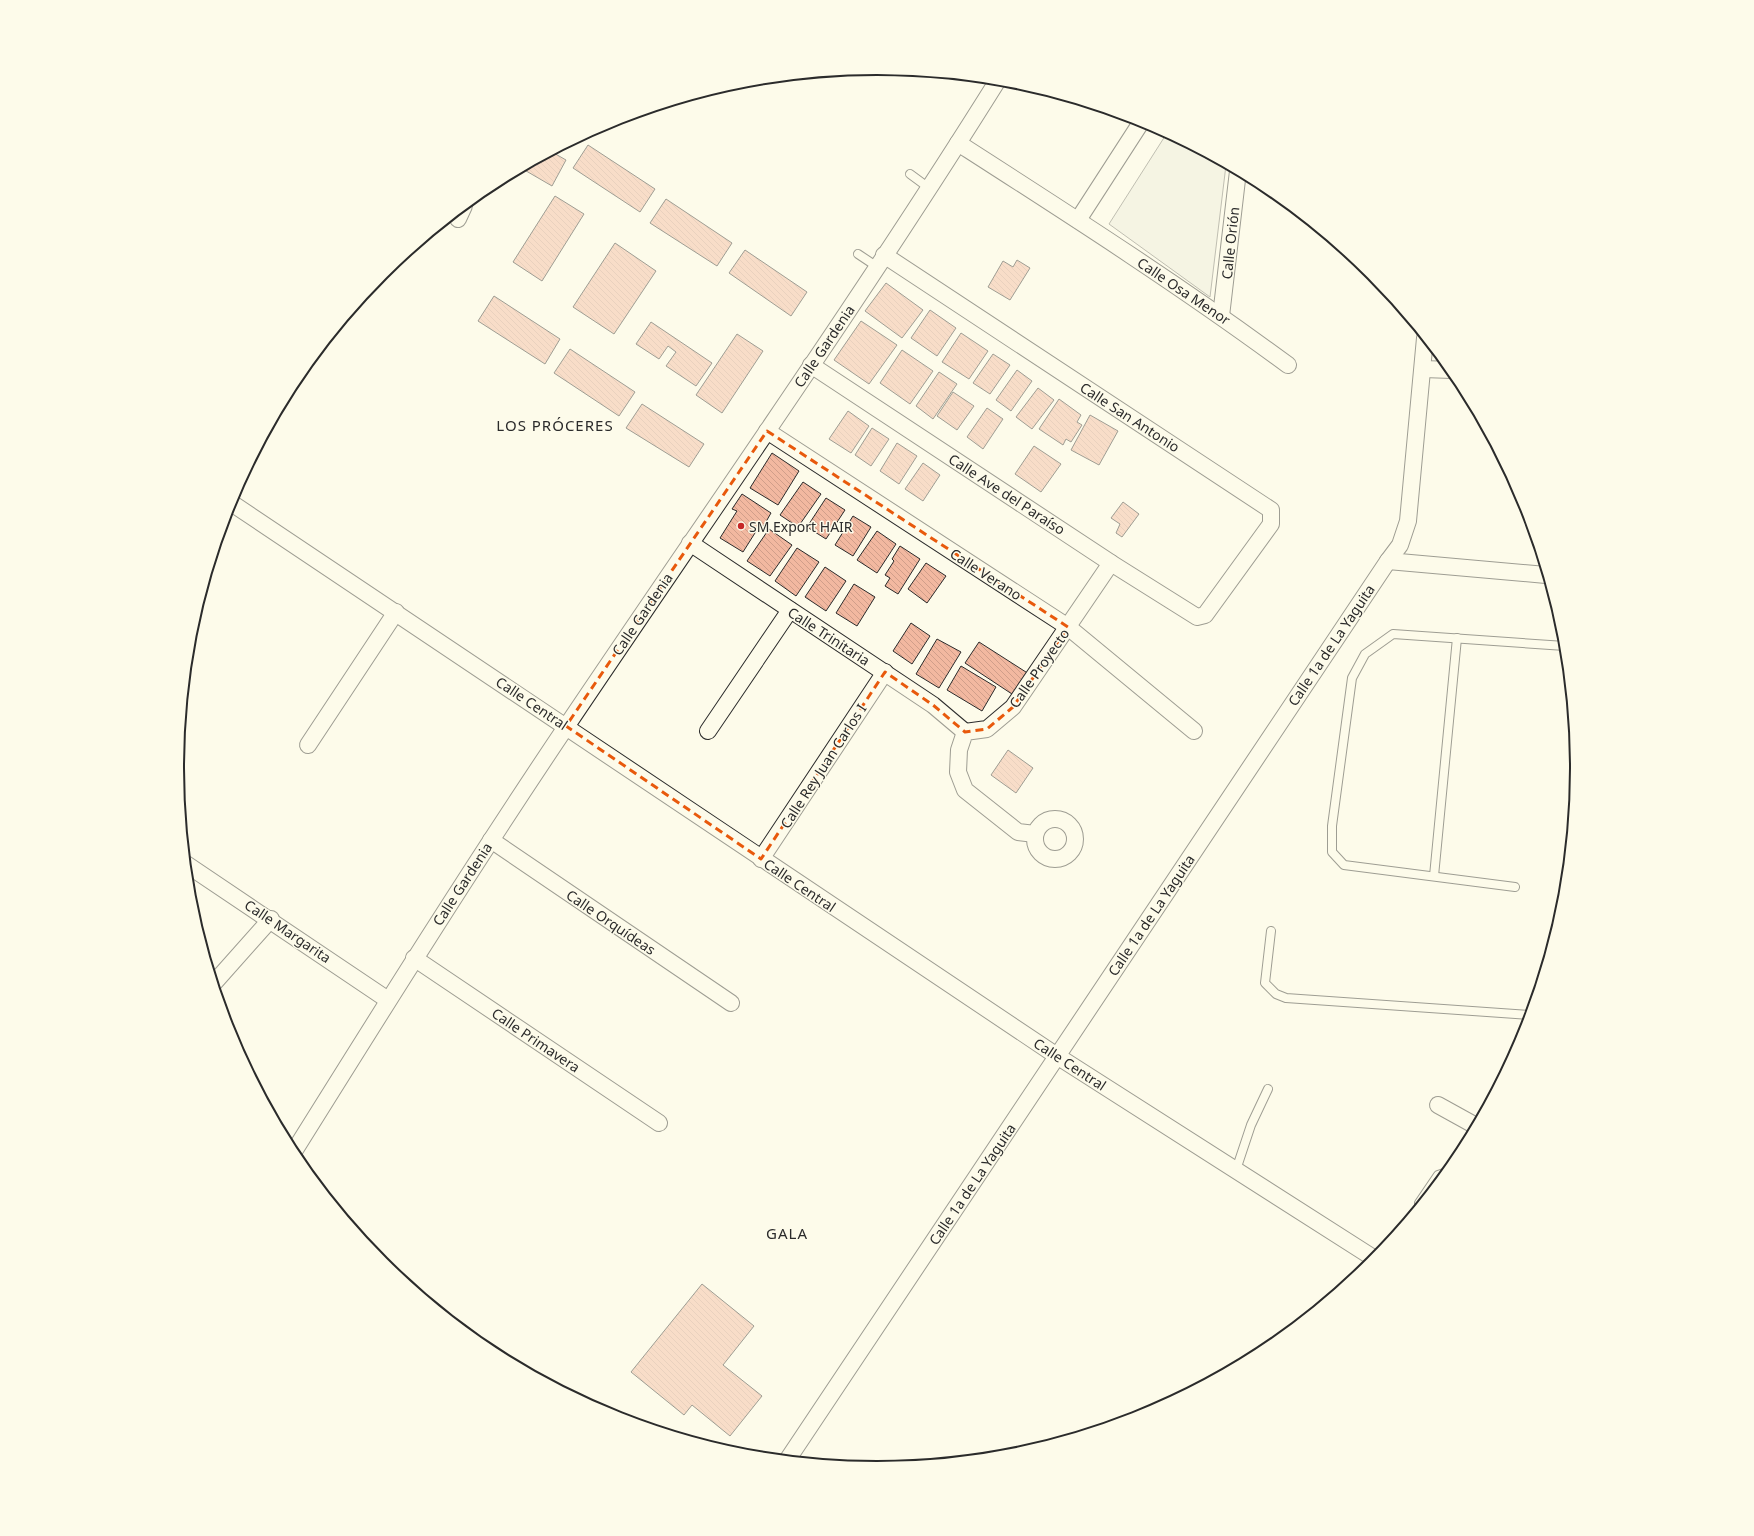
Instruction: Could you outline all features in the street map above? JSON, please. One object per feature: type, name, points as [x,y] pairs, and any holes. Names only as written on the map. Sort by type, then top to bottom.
[{"type":"street","name":"Calle Gardenia","points":[[297,1147],[414,958],[491,840],[566,726],[811,366],[929,188],[995,85]]},
{"type":"street","points":[[1078,220],[1138,126]]},
{"type":"street","name":"Calle Osa Menor","points":[[958,143],[1078,220],[1221,316],[1288,365]]},
{"type":"street","name":"Calle Orión","points":[[1221,316],[1237,176]]},
{"type":"street","name":"Calle San Antonio","points":[[880,261],[1271,510],[1271,524],[1205,615]]},
{"type":"street","name":"Calle 1a de La Yaguita","points":[[790,1455],[1388,560],[1400,545],[1408,521],[1425,343]]},
{"type":"street","name":"Calle Ave del Paraíso","points":[[811,366],[1111,563],[1197,617],[1205,615]]},
{"type":"street","points":[[1423,368],[1443,369]]},
{"type":"street","name":"Calle Verano","points":[[767,431],[1068,627],[1194,732]]},
{"type":"street","name":"Calle Central","points":[[236,506],[1057,1056],[1369,1255]]},
{"type":"street","name":"Calle Trinitaria","points":[[690,543],[885,672],[933,705],[965,732]]},
{"type":"street","points":[[1388,560],[1542,575]]},
{"type":"street","name":"Calle Proyecto","points":[[965,732],[987,728],[1013,707],[1111,563]]},
{"type":"street","points":[[708,731],[790,610]]},
{"type":"street","points":[[308,745],[396,612]]},
{"type":"street","name":"Calle Rey Juan Carlos I","points":[[761,859],[885,672]]},
{"type":"street","points":[[965,732],[960,750],[958,772],[966,790],[1018,832],[1035,834]]},
{"type":"street","name":"Calle Orquídeas","points":[[491,840],[731,1003]]},
{"type":"street","name":"Calle Margarita","points":[[191,868],[271,919],[388,1000]]},
{"type":"street","points":[[217,979],[271,919]]},
{"type":"street","name":"Calle Primavera","points":[[414,958],[659,1123]]},
{"type":"street","points":[[1438,1105],[1472,1124]]},
{"type":"lane","points":[[910,174],[929,188]]},
{"type":"lane","points":[[858,254],[880,261]]},
{"type":"lane","points":[[1515,887],[1344,865],[1332,852],[1332,826],[1352,678],[1365,654],[1393,634],[1559,646]]},
{"type":"lane","points":[[1434,876],[1456,638]]},
{"type":"lane","points":[[1270,931],[1265,983],[1276,994],[1286,998],[1524,1015]]},
{"type":"lane","points":[[1236,1170],[1251,1125],[1268,1089]]},
{"type":"highlighted area","points":[[767,431],[1068,627],[1013,707],[987,729],[965,732],[933,705],[885,672],[761,859],[566,726]]},
{"type":"shaded area","points":[[1164,137],[1184,146],[1226,169],[1210,297],[1109,224]]},
{"type":"building","points":[[588,145],[655,189],[640,212],[573,168]]},
{"type":"building","points":[[556,154],[566,160],[552,186],[526,171]]},
{"type":"building","points":[[555,196],[584,214],[542,281],[513,262]]},
{"type":"building","points":[[666,199],[732,243],[717,266],[650,223]]},
{"type":"building","points":[[615,243],[656,271],[614,334],[573,307]]},
{"type":"building","points":[[745,250],[807,292],[791,316],[729,273]]},
{"type":"building","points":[[1017,260],[1030,268],[1010,300],[988,287],[1003,261],[1013,267]]},
{"type":"building","points":[[886,283],[923,310],[902,338],[865,311]]},
{"type":"building","points":[[494,296],[560,339],[545,364],[478,321]]},
{"type":"building","points":[[930,310],[956,328],[937,356],[911,338]]},
{"type":"building","points":[[861,321],[897,345],[869,384],[834,360]]},
{"type":"building","points":[[651,322],[712,363],[696,386],[666,366],[676,352],[668,346],[659,359],[636,344]]},
{"type":"building","points":[[961,333],[988,351],[969,379],[942,362]]},
{"type":"building","points":[[737,334],[763,351],[722,413],[696,395]]},
{"type":"building","points":[[570,349],[635,392],[619,416],[554,373]]},
{"type":"building","points":[[902,350],[933,371],[910,404],[880,383]]},
{"type":"building","points":[[993,354],[1010,365],[990,394],[973,383]]},
{"type":"building","points":[[1017,370],[1032,381],[1011,411],[996,400]]},
{"type":"building","points":[[939,372],[957,384],[933,419],[916,406]]},
{"type":"building","points":[[1038,388],[1054,400],[1032,429],[1016,417]]},
{"type":"building","points":[[953,392],[974,406],[957,430],[937,416]]},
{"type":"building","points":[[1059,399],[1081,415],[1077,422],[1082,425],[1071,442],[1066,439],[1063,445],[1039,429]]},
{"type":"building","points":[[642,404],[704,444],[689,467],[626,428]]},
{"type":"building","points":[[987,408],[1003,419],[983,449],[967,437]]},
{"type":"building","points":[[848,411],[869,426],[851,453],[829,439]]},
{"type":"building","points":[[1090,415],[1118,431],[1099,465],[1071,450]]},
{"type":"building","points":[[872,428],[889,439],[871,466],[855,455]]},
{"type":"building","points":[[897,443],[917,456],[899,484],[880,471]]},
{"type":"building","points":[[1034,446],[1061,464],[1041,492],[1015,474]]},
{"type":"building","points":[[772,453],[799,471],[778,505],[750,488]]},
{"type":"building","points":[[923,463],[940,475],[923,501],[905,489]]},
{"type":"building","points":[[803,482],[821,494],[798,527],[780,515]]},
{"type":"building","points":[[742,494],[771,513],[763,527],[760,525],[743,552],[720,538],[737,511],[732,509]]},
{"type":"building","points":[[826,498],[845,510],[826,539],[807,527]]},
{"type":"building","points":[[1123,502],[1139,514],[1122,537],[1116,533],[1120,524],[1111,518]]},
{"type":"building","points":[[853,516],[871,527],[853,556],[835,545]]},
{"type":"building","points":[[769,529],[792,545],[770,576],[747,561]]},
{"type":"building","points":[[877,531],[896,544],[877,573],[857,560]]},
{"type":"building","points":[[900,546],[920,559],[898,594],[885,586],[890,578],[885,575],[894,561],[892,559]]},
{"type":"building","points":[[797,548],[819,562],[796,596],[775,581]]},
{"type":"building","points":[[926,563],[946,576],[927,603],[908,589]]},
{"type":"building","points":[[825,567],[846,581],[826,611],[805,597]]},
{"type":"building","points":[[854,584],[875,597],[857,626],[836,613]]},
{"type":"building","points":[[911,623],[930,636],[912,664],[893,651]]},
{"type":"building","points":[[937,639],[961,652],[939,688],[916,674]]},
{"type":"building","points":[[979,642],[1029,674],[1015,696],[965,663]]},
{"type":"building","points":[[961,666],[996,687],[982,711],[947,690]]},
{"type":"building","points":[[1008,750],[1033,768],[1016,793],[991,775]]},
{"type":"building","points":[[702,1284],[754,1326],[723,1365],[762,1396],[730,1436],[692,1405],[684,1415],[631,1372]]},
{"type":"place","name":"SM Export HAIR","points":[[741,526]]},
{"type":"district","name":"LOS PRÓCERES","points":[[555,425]]},
{"type":"district","name":"GALA","points":[[787,1233]]}]
